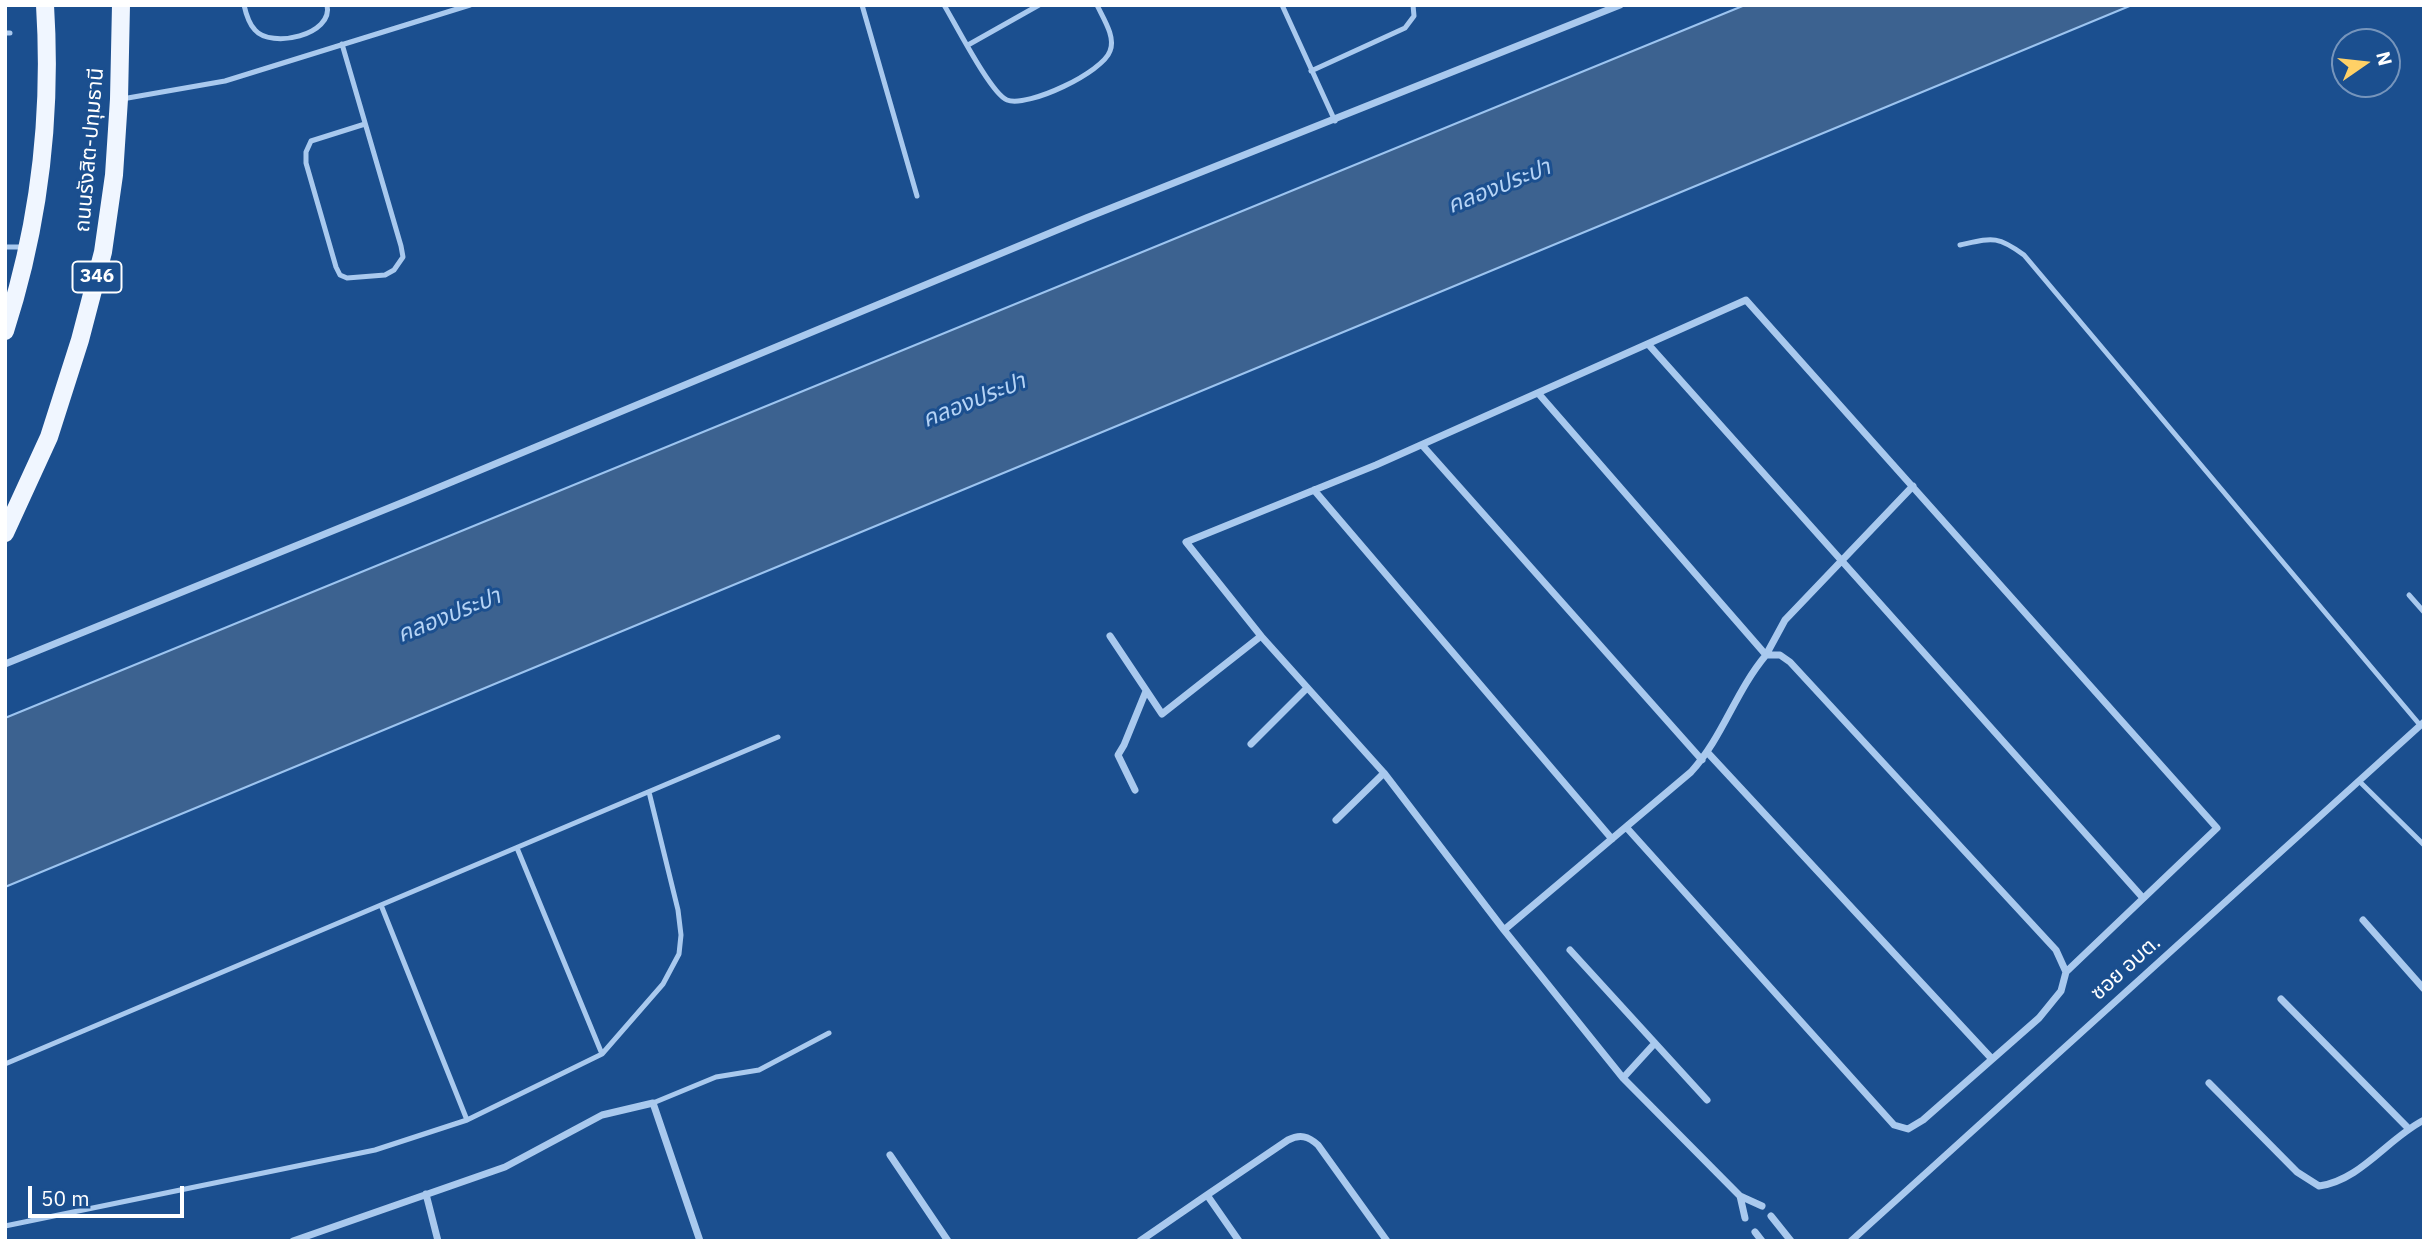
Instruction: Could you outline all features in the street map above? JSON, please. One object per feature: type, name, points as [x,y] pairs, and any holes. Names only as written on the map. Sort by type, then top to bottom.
[{"type":"main road","points":[[5,331],[29,247],[40,175],[47,103],[45,5]]},
{"type":"main road","name":"ถนนรังสิต-ปทุมธานี","points":[[5,533],[49,437],[80,340],[103,252],[114,174],[121,5]]},
{"type":"street","points":[[5,664],[1086,218],[1335,121],[1620,5]]},
{"type":"street","points":[[1626,827],[1895,1125],[1908,1129],[1923,1121],[2039,1018],[2061,991],[2066,972],[2217,828],[1746,300],[1422,445],[1186,542],[1261,636],[1384,773],[1504,930],[1623,1078],[1740,1196],[1762,1206]]},
{"type":"street","points":[[1648,344],[2143,898]]},
{"type":"street","points":[[1538,393],[1766,655],[1780,655],[1790,662],[2056,950],[2066,972]]},
{"type":"street","points":[[1422,445],[1702,760]]},
{"type":"street","points":[[1504,930],[1702,760],[1740,689],[1766,655],[1786,620],[1913,486]]},
{"type":"street","points":[[1314,490],[1612,839]]},
{"type":"street","points":[[1110,636],[1162,714],[1261,636]]},
{"type":"street","points":[[1251,744],[1307,688]]},
{"type":"street","points":[[1135,790],[1118,755],[1146,691]]},
{"type":"street","name":"ซอย อบต.","points":[[1851,1241],[2422,723]]},
{"type":"street","points":[[1708,753],[1992,1059]]},
{"type":"street","points":[[1336,820],[1384,773]]},
{"type":"street","points":[[2363,920],[2424,989]]},
{"type":"street","points":[[1570,950],[1707,1100]]},
{"type":"street","points":[[2281,999],[2408,1128]]},
{"type":"street","points":[[1623,1078],[1655,1043]]},
{"type":"street","points":[[2209,1083],[2297,1172],[2319,1186],[2334,1184],[2350,1175],[2408,1128],[2424,1120]]},
{"type":"street","points":[[293,1241],[505,1167],[602,1115],[653,1103],[700,1241]]},
{"type":"street","points":[[1140,1241],[1296,1136],[1304,1136],[1318,1145],[1387,1241]]},
{"type":"street","points":[[890,1155],[948,1241]]},
{"type":"street","points":[[426,1194],[438,1241]]},
{"type":"street","points":[[1207,1195],[1239,1241]]},
{"type":"street","points":[[1740,1196],[1745,1218]]},
{"type":"street","points":[[1771,1216],[1791,1241]]},
{"type":"street","points":[[1755,1232],[1762,1241]]},
{"type":"lane","points":[[244,5],[256,32],[269,39],[284,39],[313,32],[324,23],[327,5]]},
{"type":"lane","points":[[119,99],[225,81],[470,5]]},
{"type":"lane","points":[[862,5],[917,196]]},
{"type":"lane","points":[[944,5],[994,89],[1007,100],[1031,100],[1100,67],[1111,50],[1110,32],[1097,5]]},
{"type":"lane","points":[[968,45],[1039,5]]},
{"type":"lane","points":[[1282,5],[1335,121]]},
{"type":"lane","points":[[1311,71],[1405,28],[1414,16],[1413,5]]},
{"type":"lane","points":[[342,44],[365,124],[403,257],[394,271],[385,275],[347,278],[340,275],[336,267],[306,163],[306,152],[311,141],[365,124]]},
{"type":"lane","points":[[1960,245],[1990,238],[2006,242],[2024,255],[2422,723]]},
{"type":"lane","points":[[5,247],[29,247]]},
{"type":"lane","points":[[2409,595],[2424,612]]},
{"type":"lane","points":[[5,1064],[778,737]]},
{"type":"lane","points":[[2359,780],[2424,845]]},
{"type":"lane","points":[[5,1227],[375,1150],[467,1120],[602,1054],[663,984],[679,954],[681,935],[678,910],[649,792]]},
{"type":"lane","points":[[517,848],[602,1054]]},
{"type":"lane","points":[[381,905],[467,1120]]},
{"type":"lane","points":[[653,1103],[716,1077],[759,1070],[829,1033]]},
{"type":"water","name":"คลองประปา","points":[[1745,5],[2132,5],[5,887],[5,718]]}]
